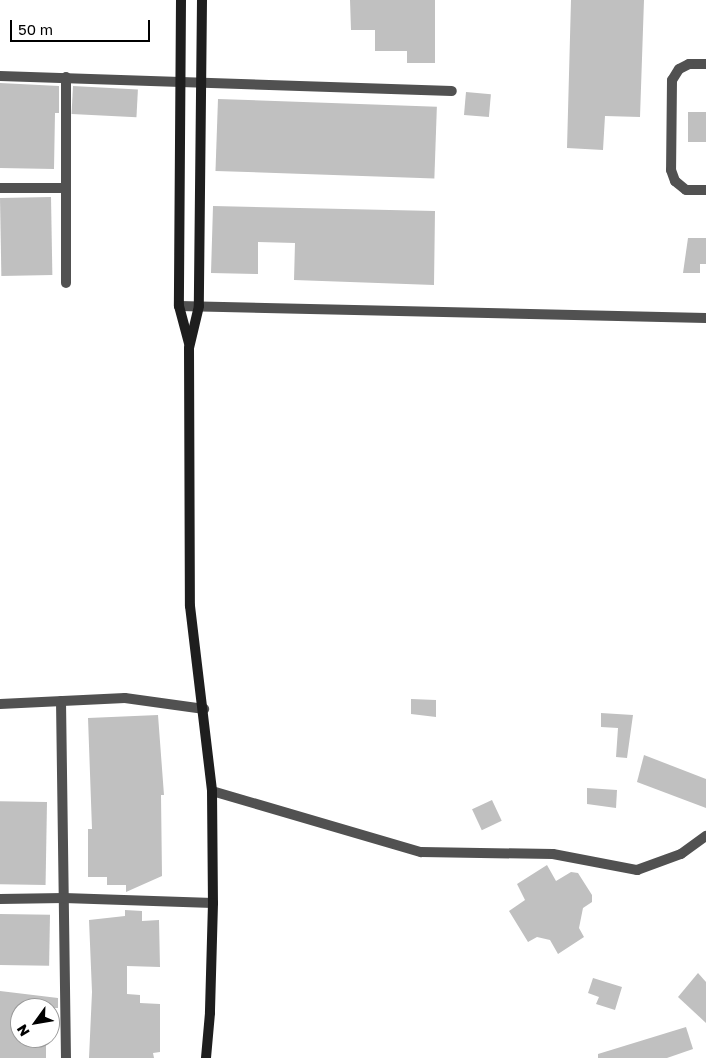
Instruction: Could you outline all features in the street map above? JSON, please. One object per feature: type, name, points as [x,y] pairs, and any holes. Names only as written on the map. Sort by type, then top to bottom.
[{"type":"street","points":[[181,0],[179,306],[189,348],[190,606],[204,709],[212,791],[213,903],[210,1012],[206,1058]]},
{"type":"street","points":[[189,348],[199,306],[202,0]]},
{"type":"street","points":[[706,64],[689,64],[679,70],[672,80],[670,170],[675,181],[686,190],[706,190]]},
{"type":"street","points":[[0,76],[66,76],[181,82],[452,91]]},
{"type":"street","points":[[66,76],[66,283]]},
{"type":"street","points":[[0,188],[66,188]]},
{"type":"street","points":[[179,306],[706,318]]},
{"type":"street","points":[[0,704],[125,698],[204,709]]},
{"type":"street","points":[[61,701],[66,1058]]},
{"type":"street","points":[[212,791],[421,852],[552,854],[637,870],[681,854],[706,836]]},
{"type":"street","points":[[0,899],[64,898],[213,903]]},
{"type":"building","points":[[350,0],[435,0],[435,63],[407,63],[407,51],[375,51],[375,30],[351,30]]},
{"type":"building","points":[[571,0],[644,0],[640,117],[605,116],[603,150],[567,148]]},
{"type":"building","points":[[0,83],[59,86],[59,113],[55,113],[54,169],[0,168]]},
{"type":"building","points":[[73,86],[138,89],[136,117],[72,114]]},
{"type":"building","points":[[466,92],[491,94],[489,117],[464,115]]},
{"type":"building","points":[[218,99],[437,107],[434,179],[215,171]]},
{"type":"building","points":[[688,112],[706,112],[706,142],[688,142]]},
{"type":"building","points":[[51,197],[52,275],[1,276],[0,198]]},
{"type":"building","points":[[213,206],[435,211],[434,285],[294,280],[295,243],[258,242],[258,274],[211,273]]},
{"type":"building","points":[[688,238],[706,238],[706,264],[700,264],[700,273],[683,273]]},
{"type":"building","points":[[411,699],[436,700],[436,717],[411,714]]},
{"type":"building","points":[[601,713],[633,715],[627,758],[616,757],[618,728],[601,727]]},
{"type":"building","points":[[158,715],[164,795],[161,795],[162,876],[126,892],[126,885],[107,885],[107,877],[88,877],[88,829],[92,829],[88,718]]},
{"type":"building","points":[[644,755],[706,779],[706,808],[637,782]]},
{"type":"building","points":[[587,788],[617,790],[616,808],[587,804]]},
{"type":"building","points":[[492,800],[502,821],[482,830],[472,809]]},
{"type":"building","points":[[0,801],[47,802],[46,885],[0,884]]},
{"type":"building","points":[[547,865],[556,881],[571,872],[578,873],[592,895],[592,902],[583,908],[579,928],[584,937],[558,954],[550,940],[537,937],[528,942],[509,911],[525,900],[517,884]]},
{"type":"building","points":[[125,910],[142,911],[142,921],[159,920],[160,967],[127,966],[127,994],[140,995],[140,1003],[160,1004],[160,1052],[153,1053],[154,1058],[89,1058],[92,992],[89,920],[125,916]]},
{"type":"building","points":[[0,914],[50,915],[49,966],[0,965]]},
{"type":"building","points":[[698,973],[706,982],[706,1023],[678,997]]},
{"type":"building","points":[[593,978],[622,987],[615,1010],[596,1004],[599,997],[588,993]]},
{"type":"building","points":[[0,991],[58,998],[10,998],[10,1048],[46,1048],[46,1058],[0,1058]]},
{"type":"building","points":[[686,1027],[693,1049],[667,1058],[598,1058],[598,1054]]}]
